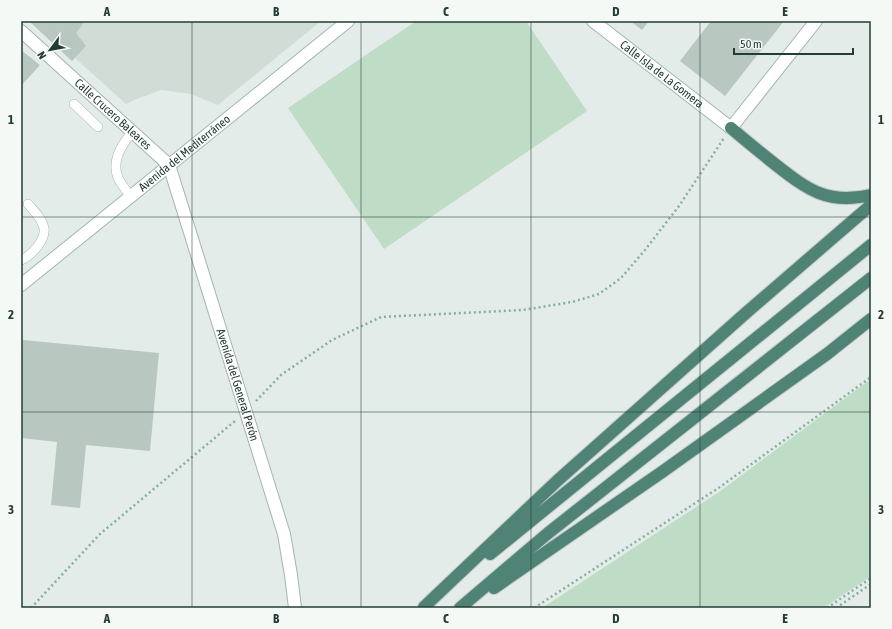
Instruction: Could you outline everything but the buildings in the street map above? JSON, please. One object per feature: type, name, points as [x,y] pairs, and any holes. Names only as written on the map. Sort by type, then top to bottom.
[{"type":"highway","points":[[731,128],[798,182],[813,191],[838,198],[855,198],[871,195]]},
{"type":"highway","points":[[424,607],[557,481],[752,307],[871,206]]},
{"type":"highway","points":[[424,607],[871,245]]},
{"type":"highway","points":[[460,608],[547,534],[871,278]]},
{"type":"highway","points":[[465,608],[681,459],[827,354],[871,319]]},
{"type":"street","name":"Avenida del Mediterráneo","points":[[21,285],[348,21]]},
{"type":"street","name":"Calle Isla de La Gomera","points":[[593,21],[731,128]]},
{"type":"street","points":[[731,128],[816,21]]},
{"type":"street","name":"Calle Crucero Baleares","points":[[21,31],[169,165]]},
{"type":"street","name":"Avenida del General Perón","points":[[169,165],[284,534],[295,608]]},
{"type":"lane","points":[[74,104],[98,127]]},
{"type":"lane","points":[[130,196],[118,178],[116,160],[121,147],[132,132]]},
{"type":"lane","points":[[28,204],[40,217],[44,229],[39,245],[24,259],[36,273]]},
{"type":"path","points":[[31,608],[100,534],[245,412],[281,375],[332,340],[381,317],[523,310],[572,302],[599,294],[621,278],[645,250],[679,206],[731,128]]},
{"type":"path","points":[[534,608],[720,487],[871,377]]},
{"type":"path","points":[[827,608],[871,578]]},
{"type":"path","points":[[836,608],[871,584]]},
{"type":"shaded area","points":[[29,21],[321,21],[218,105],[191,94],[161,90],[126,104],[75,58],[72,61]]},
{"type":"green space","points":[[416,21],[526,21],[587,111],[384,249],[288,108]]},
{"type":"green space","points":[[871,379],[871,576],[823,608],[542,608],[719,492]]}]
